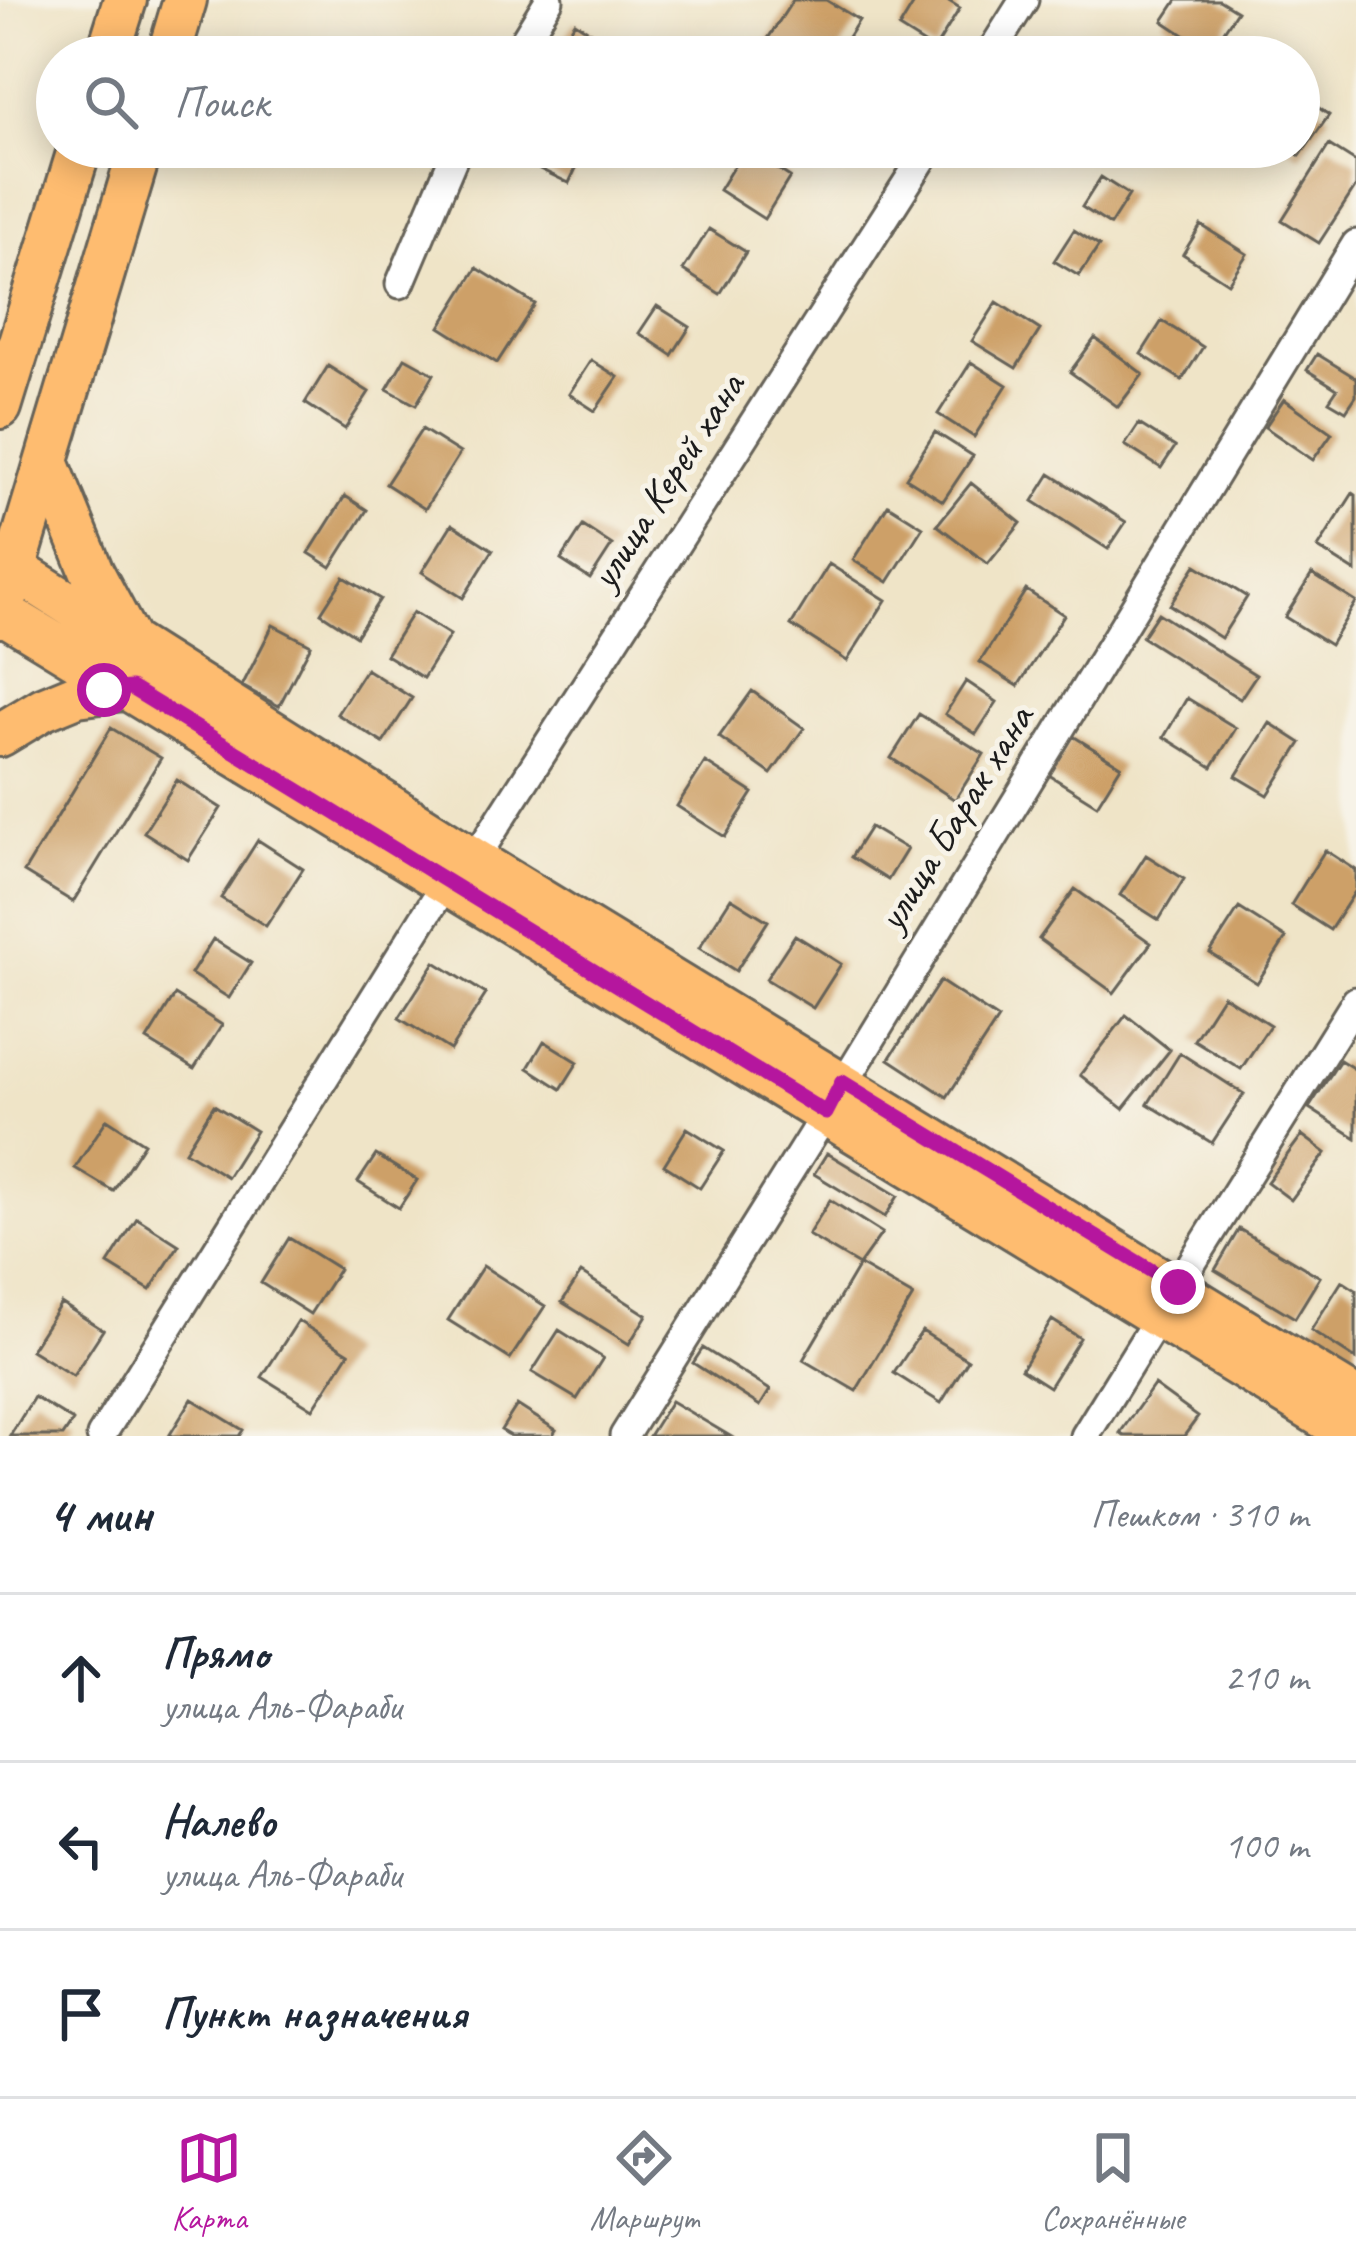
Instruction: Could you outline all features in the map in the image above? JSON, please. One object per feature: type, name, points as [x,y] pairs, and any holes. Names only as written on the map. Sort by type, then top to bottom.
[{"type":"main road","points":[[113,36],[124,0]]},
{"type":"main road","points":[[173,36],[184,0]]},
{"type":"main road","points":[[0,406],[9,354],[73,168]]},
{"type":"main road","points":[[132,667],[0,613],[6,564],[47,462],[135,168]]},
{"type":"main road","points":[[47,462],[132,667]]},
{"type":"main road","points":[[6,564],[132,667],[461,871],[1169,1301],[1356,1399]]},
{"type":"main road","points":[[0,735],[132,667]]},
{"type":"main road","points":[[1169,1301],[1354,1436]]},
{"type":"street","points":[[527,36],[549,0]]},
{"type":"street","points":[[1001,36],[1024,0]]},
{"type":"street","points":[[400,284],[449,168]]},
{"type":"street","name":"улица Керей хана","points":[[101,1436],[917,168]]},
{"type":"street","name":"улица Барак хана","points":[[624,1436],[1356,244]]},
{"type":"street","points":[[1085,1436],[1356,1001]]},
{"type":"building","points":[[793,0],[826,0],[859,20],[849,36],[770,36]]},
{"type":"building","points":[[916,0],[947,0],[960,8],[943,36],[912,36],[899,28]]},
{"type":"building","points":[[1177,0],[1219,0],[1237,11],[1221,36],[1186,36],[1163,21]]},
{"type":"building","points":[[575,22],[597,36],[566,36]]},
{"type":"building","points":[[1329,145],[1356,162],[1356,186],[1319,243],[1282,220],[1315,168],[1320,168]]},
{"type":"building","points":[[538,168],[576,168],[569,183]]},
{"type":"building","points":[[733,168],[776,168],[790,177],[764,219],[719,190]]},
{"type":"building","points":[[1101,177],[1129,195],[1110,225],[1082,207]]},
{"type":"building","points":[[1201,225],[1247,254],[1228,283],[1183,254]]},
{"type":"building","points":[[709,229],[746,252],[720,294],[683,270]]},
{"type":"building","points":[[1074,230],[1099,246],[1079,276],[1054,261]]},
{"type":"building","points":[[477,268],[535,304],[497,363],[440,327]]},
{"type":"building","points":[[997,302],[1040,330],[1016,368],[972,341]]},
{"type":"building","points":[[657,306],[690,327],[672,355],[639,333]]},
{"type":"building","points":[[1162,321],[1203,347],[1182,380],[1141,354]]},
{"type":"building","points":[[1095,338],[1143,374],[1118,407],[1070,372]]},
{"type":"building","points":[[1317,354],[1356,378],[1356,396],[1346,411],[1329,401],[1337,389],[1307,370]]},
{"type":"building","points":[[405,358],[434,374],[416,405],[387,389]]},
{"type":"building","points":[[591,360],[618,377],[595,411],[569,394]]},
{"type":"building","points":[[971,362],[1007,385],[974,437],[938,414]]},
{"type":"building","points":[[328,366],[369,392],[345,429],[305,403]]},
{"type":"building","points":[[1284,399],[1332,433],[1313,460],[1265,427]]},
{"type":"building","points":[[1139,424],[1175,447],[1161,468],[1125,445]]},
{"type":"building","points":[[422,429],[460,453],[425,509],[386,484]]},
{"type":"building","points":[[935,432],[973,456],[943,501],[906,478]]},
{"type":"building","points":[[1050,474],[1126,522],[1108,549],[1033,501]]},
{"type":"building","points":[[971,483],[1021,523],[988,564],[937,525]]},
{"type":"building","points":[[1353,493],[1356,495],[1356,572],[1318,548]]},
{"type":"building","points":[[345,496],[367,510],[331,567],[309,553]]},
{"type":"building","points":[[888,505],[923,527],[888,582],[853,560]]},
{"type":"building","points":[[452,524],[493,550],[463,598],[422,572]]},
{"type":"building","points":[[583,526],[612,545],[590,579],[561,560]]},
{"type":"building","points":[[829,564],[886,600],[847,661],[791,625]]},
{"type":"building","points":[[1196,565],[1247,597],[1221,638],[1170,605]]},
{"type":"building","points":[[1312,574],[1356,602],[1330,645],[1285,617]]},
{"type":"building","points":[[344,577],[380,599],[356,636],[321,613]]},
{"type":"building","points":[[1026,590],[1064,615],[1018,686],[980,662]]},
{"type":"building","points":[[413,612],[450,635],[423,678],[386,655]]},
{"type":"building","points":[[1158,613],[1256,675],[1240,699],[1142,637]]},
{"type":"building","points":[[273,625],[311,645],[279,706],[242,686]]},
{"type":"building","points":[[366,669],[412,698],[383,743],[337,714]]},
{"type":"building","points":[[966,681],[997,702],[976,734],[945,714]]},
{"type":"building","points":[[752,691],[804,728],[771,774],[719,737]]},
{"type":"building","points":[[1187,698],[1236,728],[1212,767],[1164,737]]},
{"type":"building","points":[[919,714],[984,754],[955,800],[891,758]]},
{"type":"building","points":[[1270,723],[1301,743],[1268,795],[1236,776]]},
{"type":"building","points":[[111,728],[161,758],[73,902],[24,872]]},
{"type":"building","points":[[1073,736],[1121,766],[1097,805],[1049,775]]},
{"type":"building","points":[[705,762],[753,793],[725,837],[677,806]]},
{"type":"building","points":[[177,780],[221,808],[188,860],[144,832]]},
{"type":"building","points":[[870,827],[907,849],[888,880],[851,857]]},
{"type":"building","points":[[258,840],[303,869],[266,926],[221,898]]},
{"type":"building","points":[[1325,850],[1356,870],[1356,890],[1330,930],[1291,905]]},
{"type":"building","points":[[1146,855],[1184,879],[1159,920],[1120,895]]},
{"type":"building","points":[[1075,889],[1151,943],[1114,993],[1039,939]]},
{"type":"building","points":[[731,898],[768,921],[736,971],[699,948]]},
{"type":"building","points":[[1239,908],[1286,938],[1257,983],[1210,953]]},
{"type":"building","points":[[795,935],[841,964],[813,1008],[766,979]]},
{"type":"building","points":[[213,939],[251,963],[229,998],[191,974]]},
{"type":"building","points":[[435,962],[486,994],[450,1050],[399,1018]]},
{"type":"building","points":[[940,981],[998,1019],[947,1097],[889,1059]]},
{"type":"building","points":[[175,995],[222,1025],[194,1069],[147,1040]]},
{"type":"building","points":[[1223,995],[1270,1025],[1241,1069],[1194,1040]]},
{"type":"building","points":[[1126,1015],[1170,1050],[1123,1109],[1080,1075]]},
{"type":"building","points":[[544,1041],[578,1062],[561,1089],[528,1068]]},
{"type":"building","points":[[1180,1053],[1244,1094],[1212,1143],[1148,1104]]},
{"type":"building","points":[[1340,1060],[1356,1070],[1356,1138],[1309,1108]]},
{"type":"building","points":[[214,1105],[256,1131],[227,1177],[185,1151]]},
{"type":"building","points":[[107,1119],[144,1143],[113,1191],[75,1168]]},
{"type":"building","points":[[687,1128],[724,1151],[700,1188],[664,1165]]},
{"type":"building","points":[[1302,1135],[1326,1153],[1291,1200],[1267,1182]]},
{"type":"building","points":[[827,1153],[898,1196],[885,1217],[814,1174]]},
{"type":"building","points":[[376,1155],[417,1180],[399,1208],[358,1182]]},
{"type":"building","points":[[830,1200],[882,1233],[859,1265],[808,1235]]},
{"type":"building","points":[[137,1218],[179,1245],[150,1290],[108,1264]]},
{"type":"building","points":[[1239,1229],[1320,1277],[1295,1318],[1215,1270]]},
{"type":"building","points":[[289,1238],[339,1269],[310,1314],[261,1283]]},
{"type":"building","points":[[859,1265],[913,1296],[856,1391],[803,1360]]},
{"type":"building","points":[[483,1266],[545,1306],[510,1359],[448,1320]]},
{"type":"building","points":[[581,1273],[647,1315],[629,1344],[562,1302]]},
{"type":"building","points":[[1342,1281],[1356,1290],[1356,1359],[1311,1330]]},
{"type":"building","points":[[61,1303],[103,1330],[73,1376],[31,1350]]},
{"type":"building","points":[[1052,1320],[1080,1338],[1049,1387],[1021,1369]]},
{"type":"building","points":[[298,1321],[349,1353],[313,1409],[262,1377]]},
{"type":"building","points":[[559,1330],[603,1358],[577,1399],[532,1372]]},
{"type":"building","points":[[922,1331],[968,1360],[941,1403],[894,1373]]},
{"type":"building","points":[[703,1348],[770,1390],[760,1406],[693,1363]]},
{"type":"building","points":[[1154,1385],[1198,1417],[1184,1436],[1124,1436],[1120,1433]]},
{"type":"building","points":[[34,1397],[73,1421],[63,1436],[10,1436]]},
{"type":"building","points":[[192,1399],[243,1430],[239,1436],[169,1436]]},
{"type":"building","points":[[671,1401],[730,1436],[649,1436]]},
{"type":"building","points":[[517,1405],[556,1430],[552,1436],[511,1436],[501,1430]]},
{"type":"route","points":[[104,690],[131,688],[826,1113],[842,1082],[1178,1287]]}]
